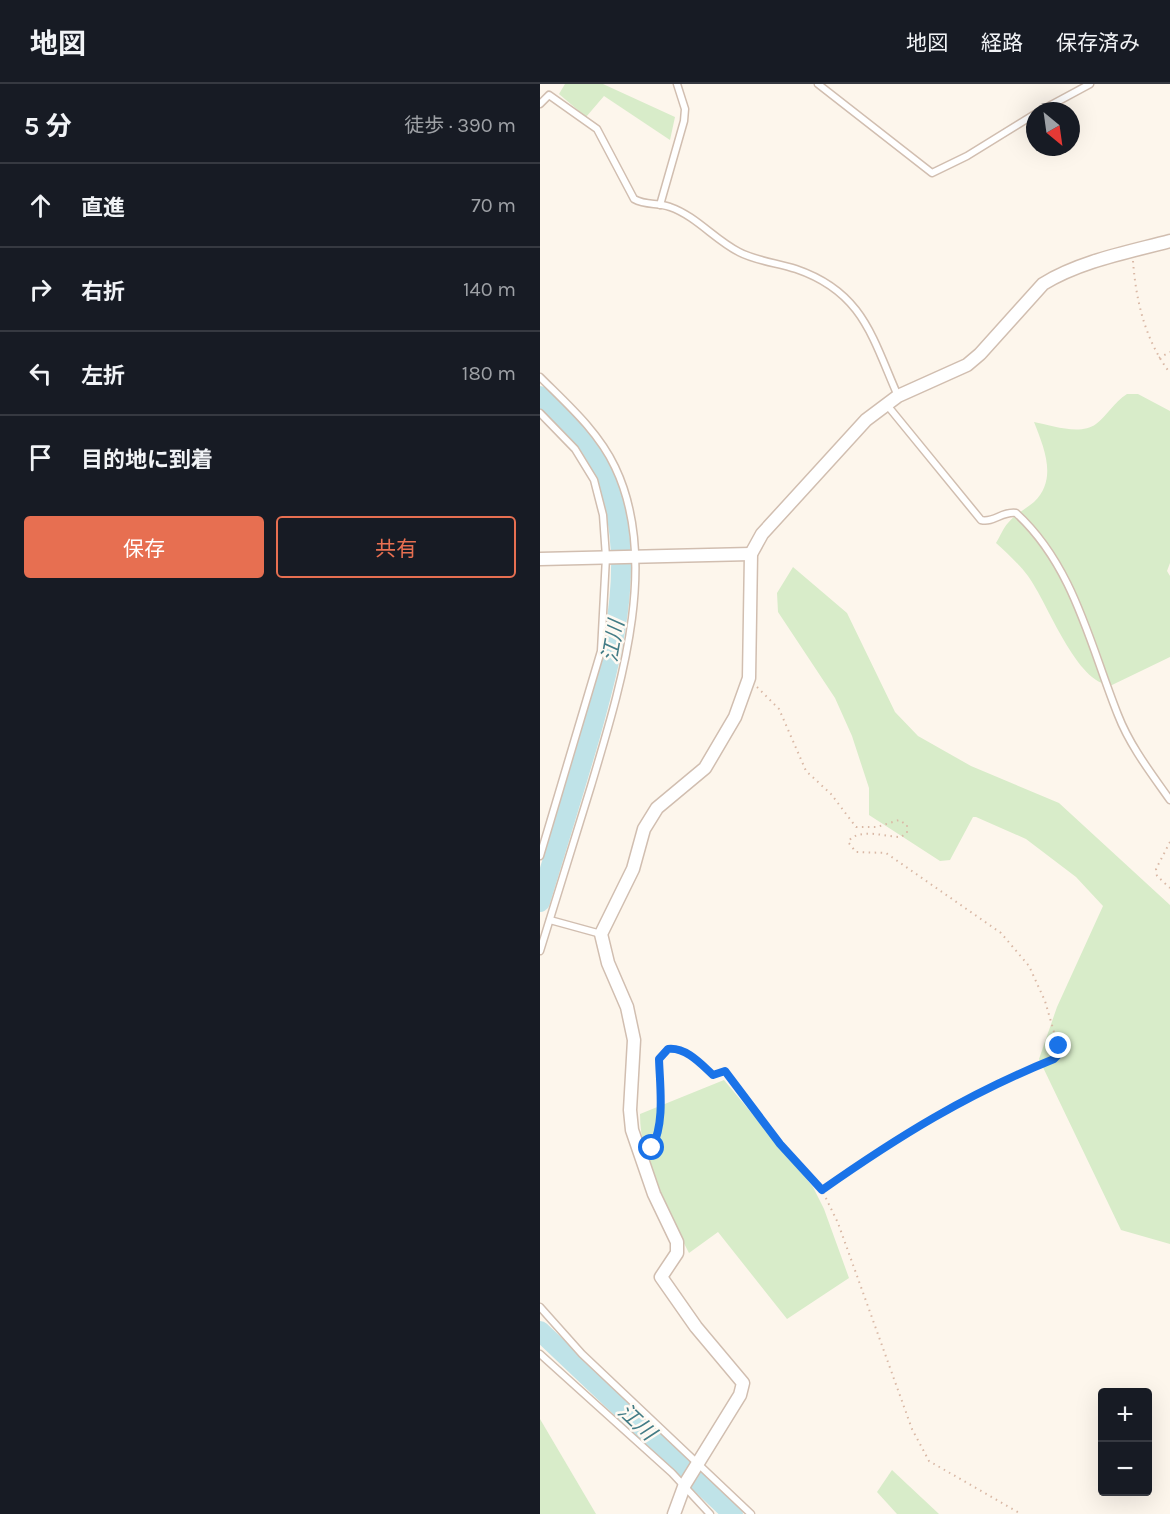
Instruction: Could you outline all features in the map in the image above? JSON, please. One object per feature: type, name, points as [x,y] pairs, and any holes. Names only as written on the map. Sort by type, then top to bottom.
[{"type":"street","points":[[674,1514],[696,1466],[740,1395],[742,1383],[696,1327],[661,1278],[677,1253],[677,1242],[639,1157],[630,1110],[634,1040],[627,1007],[608,963],[602,934],[633,869],[644,829],[657,808],[705,768],[735,717],[749,678],[751,554],[762,534],[848,438],[898,396],[967,365],[980,354],[1043,284],[1056,276],[1170,241]]},
{"type":"street","points":[[540,559],[751,554]]},
{"type":"lane","points":[[660,205],[684,122],[684,109],[677,84]]},
{"type":"lane","points":[[818,84],[933,172],[968,156],[1026,120]]},
{"type":"lane","points":[[1056,102],[1089,84]]},
{"type":"lane","points":[[540,104],[549,95],[585,118],[597,129],[634,199],[644,203],[670,206],[705,227],[738,252],[808,274],[853,303],[865,321],[898,396]]},
{"type":"lane","points":[[540,376],[585,422],[607,451],[624,489],[632,557],[633,596],[622,679],[540,951]]},
{"type":"lane","points":[[887,405],[981,520],[990,520],[1005,512],[1016,513],[1037,537],[1072,592],[1129,739],[1170,800]]},
{"type":"lane","points":[[540,413],[575,449],[594,480],[603,515],[608,557],[601,651],[540,856]]},
{"type":"lane","points":[[550,920],[602,934]]},
{"type":"lane","points":[[540,1307],[582,1354],[696,1466],[751,1514]]},
{"type":"lane","points":[[540,1354],[672,1473],[710,1514]]},
{"type":"path","points":[[1134,251],[1135,288],[1145,327],[1159,358],[1170,373]]},
{"type":"path","points":[[1159,358],[1170,352]]},
{"type":"path","points":[[749,678],[779,709],[806,771],[831,794],[856,827],[877,827],[898,820],[907,825],[907,833],[901,837],[859,834],[850,838],[848,842],[856,852],[886,853],[1001,933],[1021,954],[1045,1001],[1060,1053],[1054,1059],[956,1103],[882,1148],[822,1190]]},
{"type":"path","points":[[1170,842],[1156,869],[1156,876],[1170,888]]},
{"type":"path","points":[[639,1157],[652,1148],[657,1137],[660,1100],[659,1059],[668,1049],[676,1048],[696,1059],[713,1075],[725,1071],[780,1144],[822,1190],[838,1223],[912,1429],[929,1461],[1021,1514]]},
{"type":"green space","points":[[565,84],[603,84],[675,117],[670,140],[604,96],[586,117],[559,94]]},
{"type":"green space","points":[[1127,394],[1138,394],[1170,411],[1170,563],[1167,571],[1170,576],[1170,657],[1112,685],[1099,682],[1075,658],[1028,576],[996,543],[1006,525],[1034,502],[1046,483],[1047,463],[1034,422],[1065,429],[1089,427],[1100,421]]},
{"type":"green space","points":[[793,567],[847,613],[895,712],[918,736],[971,766],[1059,803],[1170,905],[1170,1244],[1121,1230],[1039,1059],[1057,1007],[1103,906],[1076,877],[1026,839],[976,817],[973,817],[950,860],[940,861],[869,815],[869,788],[852,736],[835,698],[778,612],[777,593]]},
{"type":"green space","points":[[724,1080],[813,1187],[824,1209],[849,1278],[787,1319],[718,1232],[689,1253],[664,1203],[645,1150],[640,1114]]},
{"type":"green space","points":[[540,1419],[596,1514],[540,1514]]},
{"type":"green space","points":[[892,1470],[939,1514],[897,1514],[877,1492]]},
{"type":"waterway","name":"江川","points":[[540,396],[579,434],[598,460],[611,493],[619,527],[621,562],[615,633],[608,668],[540,902]]},
{"type":"waterway","name":"江川","points":[[540,1331],[733,1514]]},
{"type":"route","points":[[652,1148],[657,1137],[660,1117],[659,1059],[668,1049],[676,1048],[696,1059],[713,1075],[725,1071],[780,1144],[822,1190],[882,1148],[956,1103],[1054,1059],[1060,1053],[1059,1046]]}]
